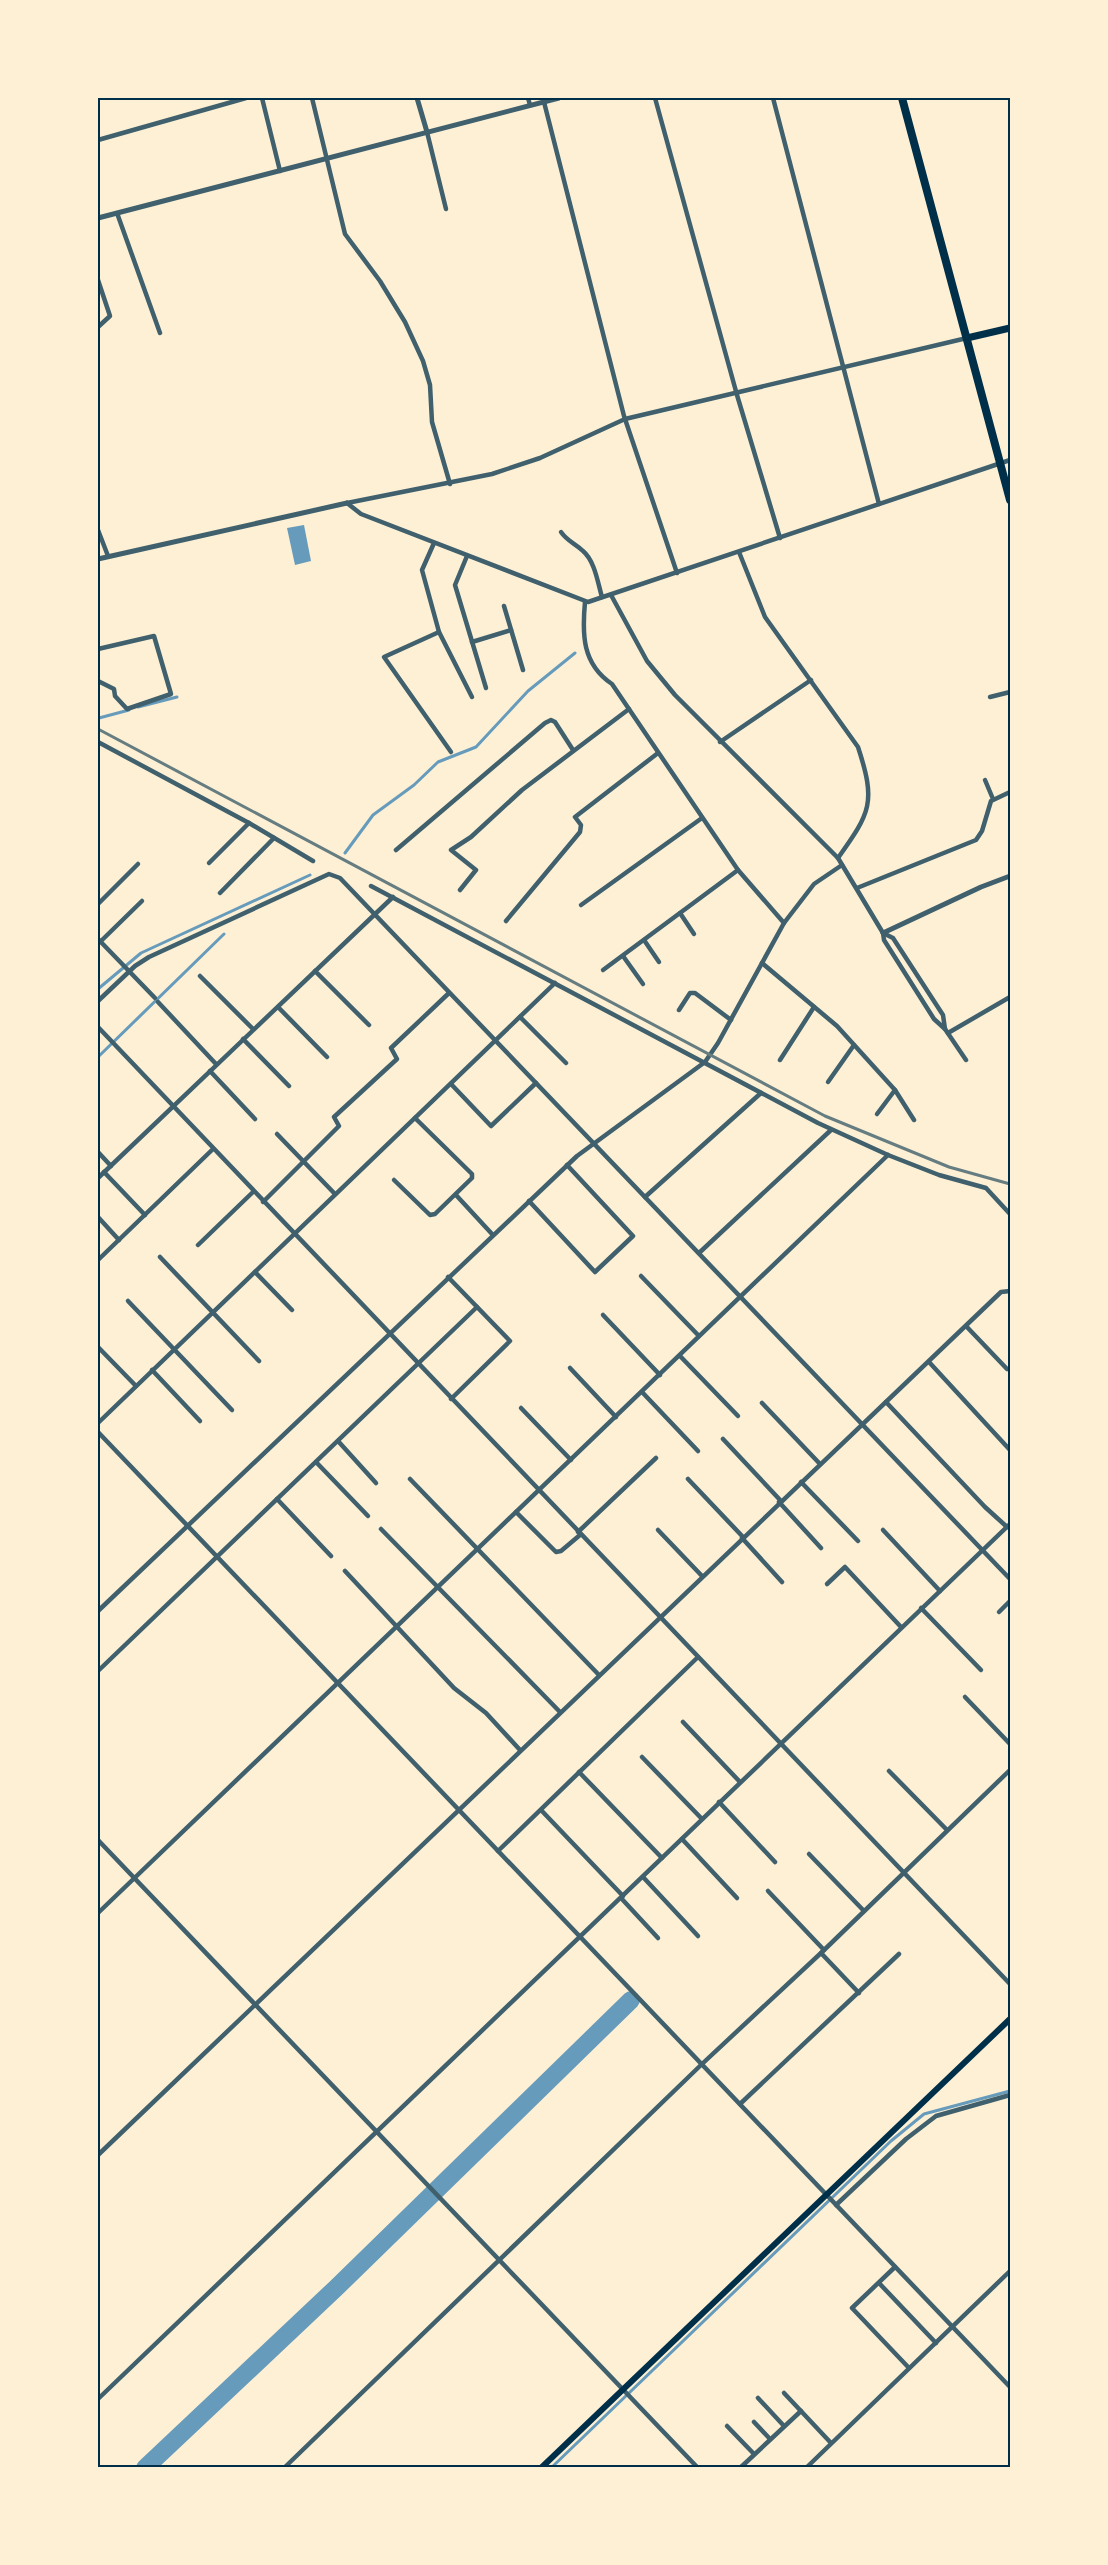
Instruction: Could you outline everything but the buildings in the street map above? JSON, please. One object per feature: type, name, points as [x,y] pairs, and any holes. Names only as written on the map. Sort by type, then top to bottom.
[{"type":"highway","points":[[902,98],[1011,500]]},
{"type":"main road","points":[[967,338],[1011,328]]},
{"type":"main road","points":[[541,2468],[1011,2019]]},
{"type":"street","points":[[98,140],[246,98]]},
{"type":"street","points":[[262,98],[280,171]]},
{"type":"street","points":[[312,98],[345,234],[380,281],[405,322],[423,361],[430,385],[432,422],[450,484]]},
{"type":"street","points":[[417,98],[446,209]]},
{"type":"street","points":[[528,98],[530,105]]},
{"type":"street","points":[[98,218],[560,98]]},
{"type":"street","points":[[655,98],[736,391],[780,538]]},
{"type":"street","points":[[773,98],[879,504]]},
{"type":"street","points":[[544,102],[625,419],[677,573]]},
{"type":"street","points":[[117,213],[160,333]]},
{"type":"street","points":[[98,280],[110,316],[98,327]]},
{"type":"street","points":[[98,559],[347,503],[492,474],[540,458],[625,419],[967,338]]},
{"type":"street","points":[[347,503],[361,514],[585,602],[1011,460]]},
{"type":"street","points":[[98,530],[108,556]]},
{"type":"street","points":[[561,532],[570,543],[584,551],[602,597]]},
{"type":"street","points":[[434,543],[422,570],[439,632],[472,697]]},
{"type":"street","points":[[739,552],[765,617],[858,747],[869,792],[869,807],[863,822],[838,858]]},
{"type":"street","points":[[467,556],[455,585],[486,688]]},
{"type":"street","points":[[611,595],[647,661],[675,695],[838,858],[883,933],[884,940],[928,1009],[966,1060]]},
{"type":"street","points":[[585,602],[583,633],[586,654],[603,678],[612,684],[738,870],[783,924]]},
{"type":"street","points":[[504,606],[524,670]]},
{"type":"street","points":[[472,642],[511,630]]},
{"type":"street","points":[[439,632],[384,657],[451,752]]},
{"type":"street","points":[[98,649],[153,636],[171,694],[127,709],[115,696],[114,689],[98,681]]},
{"type":"street","points":[[720,742],[811,680]]},
{"type":"street","points":[[990,697],[1011,692]]},
{"type":"street","points":[[460,890],[477,870],[451,850],[478,831],[509,800],[629,709]]},
{"type":"street","points":[[396,850],[545,723],[551,720],[555,722],[573,750]]},
{"type":"street","points":[[98,742],[249,823],[313,861]]},
{"type":"street","points":[[506,921],[580,832],[581,825],[575,817],[658,753]]},
{"type":"street","points":[[857,888],[976,840],[982,831],[993,800],[985,780]]},
{"type":"street","points":[[993,800],[1011,792]]},
{"type":"street","points":[[581,905],[702,818]]},
{"type":"street","points":[[209,863],[249,823]]},
{"type":"street","points":[[220,893],[274,838]]},
{"type":"street","points":[[98,904],[138,864]]},
{"type":"street","points":[[98,1611],[567,1165],[593,1143],[705,1062],[731,1020],[783,924],[814,884],[842,865]]},
{"type":"street","points":[[603,970],[738,870]]},
{"type":"street","points":[[98,1001],[128,970],[148,957],[329,874],[340,878],[1011,1579]]},
{"type":"street","points":[[883,933],[963,895],[1011,876]]},
{"type":"street","points":[[371,886],[831,1130],[939,1175],[986,1188],[1011,1214]]},
{"type":"street","points":[[98,1178],[393,897]]},
{"type":"street","points":[[142,901],[99,940],[216,1064]]},
{"type":"street","points":[[680,913],[694,934]]},
{"type":"street","points":[[883,933],[893,938],[943,1014],[946,1031]]},
{"type":"street","points":[[644,940],[659,962]]},
{"type":"street","points":[[622,956],[643,984]]},
{"type":"street","points":[[762,963],[837,1026],[895,1090],[914,1120]]},
{"type":"street","points":[[315,971],[369,1025]]},
{"type":"street","points":[[200,976],[254,1029]]},
{"type":"street","points":[[98,1423],[555,983]]},
{"type":"street","points":[[263,1202],[339,1126],[334,1117],[397,1059],[391,1048],[449,993]]},
{"type":"street","points":[[679,1010],[690,993],[695,993],[731,1020]]},
{"type":"street","points":[[946,1031],[1011,997]]},
{"type":"street","points":[[278,1007],[327,1057]]},
{"type":"street","points":[[780,1060],[814,1007]]},
{"type":"street","points":[[520,1017],[566,1063]]},
{"type":"street","points":[[98,1027],[388,1334],[1011,1984]]},
{"type":"street","points":[[243,1039],[289,1086]]},
{"type":"street","points":[[828,1082],[854,1045]]},
{"type":"street","points":[[210,1071],[255,1119]]},
{"type":"street","points":[[451,1083],[491,1126],[536,1083]]},
{"type":"street","points":[[877,1114],[895,1090]]},
{"type":"street","points":[[645,1197],[761,1093]]},
{"type":"street","points":[[394,1180],[430,1215],[435,1214],[469,1183],[472,1174],[416,1118]]},
{"type":"street","points":[[699,1253],[831,1130]]},
{"type":"street","points":[[277,1134],[335,1194]]},
{"type":"street","points":[[98,1260],[213,1149]]},
{"type":"street","points":[[98,1152],[111,1166]]},
{"type":"street","points":[[98,1913],[888,1155]]},
{"type":"street","points":[[529,1202],[595,1272],[633,1236],[567,1165]]},
{"type":"street","points":[[104,1172],[145,1215]]},
{"type":"street","points":[[198,1245],[253,1192]]},
{"type":"street","points":[[456,1194],[492,1234]]},
{"type":"street","points":[[98,1217],[119,1240]]},
{"type":"street","points":[[160,1257],[259,1361]]},
{"type":"street","points":[[255,1272],[292,1310]]},
{"type":"street","points":[[641,1276],[699,1336]]},
{"type":"street","points":[[448,1277],[510,1341],[451,1399]]},
{"type":"street","points":[[98,2155],[1001,1292],[1011,1291]]},
{"type":"street","points":[[128,1301],[232,1410]]},
{"type":"street","points":[[98,1671],[477,1307]]},
{"type":"street","points":[[603,1316],[660,1375]]},
{"type":"street","points":[[966,1326],[1007,1369]]},
{"type":"street","points":[[98,1347],[136,1386]]},
{"type":"street","points":[[680,1356],[738,1416]]},
{"type":"street","points":[[929,1362],[1011,1450]]},
{"type":"street","points":[[570,1368],[616,1418]]},
{"type":"street","points":[[152,1370],[200,1420]]},
{"type":"street","points":[[642,1392],[698,1451]]},
{"type":"street","points":[[98,2398],[375,2130],[1009,1526],[985,1507],[886,1402]]},
{"type":"street","points":[[762,1403],[820,1464]]},
{"type":"street","points":[[521,1408],[571,1460]]},
{"type":"street","points":[[98,1432],[1011,2387]]},
{"type":"street","points":[[723,1439],[821,1548]]},
{"type":"street","points":[[338,1441],[376,1484]]},
{"type":"street","points":[[516,1512],[556,1552],[561,1551],[656,1458]]},
{"type":"street","points":[[316,1461],[368,1516]]},
{"type":"street","points":[[410,1479],[599,1675]]},
{"type":"street","points":[[688,1479],[782,1582]]},
{"type":"street","points":[[801,1482],[858,1541]]},
{"type":"street","points":[[277,1499],[330,1556]]},
{"type":"street","points":[[381,1529],[560,1712]]},
{"type":"street","points":[[658,1530],[702,1576]]},
{"type":"street","points":[[884,1530],[940,1591]]},
{"type":"street","points":[[827,1584],[845,1566],[901,1627]]},
{"type":"street","points":[[345,1570],[454,1688],[486,1713],[520,1750]]},
{"type":"street","points":[[999,1612],[1011,1601]]},
{"type":"street","points":[[921,1608],[981,1670]]},
{"type":"street","points":[[498,1851],[698,1658]]},
{"type":"street","points":[[965,1697],[1011,1743]]},
{"type":"street","points":[[683,1722],[740,1782]]},
{"type":"street","points":[[642,1757],[702,1819]]},
{"type":"street","points":[[284,2468],[702,2064],[1011,1770]]},
{"type":"street","points":[[889,1771],[946,1830]]},
{"type":"street","points":[[579,1772],[662,1858]]},
{"type":"street","points":[[719,1802],[775,1862]]},
{"type":"street","points":[[541,1810],[658,1938]]},
{"type":"street","points":[[682,1839],[737,1898]]},
{"type":"street","points":[[98,1840],[698,2468]]},
{"type":"street","points":[[809,1854],[864,1911]]},
{"type":"street","points":[[643,1877],[698,1936]]},
{"type":"street","points":[[768,1891],[859,1993]]},
{"type":"street","points":[[740,2104],[899,1954]]},
{"type":"street","points":[[836,2205],[906,2139],[936,2116],[1011,2095]]},
{"type":"street","points":[[896,2267],[852,2308],[909,2368]]},
{"type":"street","points":[[806,2468],[1011,2271]]},
{"type":"street","points":[[879,2283],[936,2343]]},
{"type":"street","points":[[784,2393],[831,2443]]},
{"type":"street","points":[[758,2398],[784,2426]]},
{"type":"street","points":[[740,2468],[801,2411]]},
{"type":"street","points":[[754,2422],[770,2439]]},
{"type":"street","points":[[727,2426],[754,2454]]},
{"type":"water","points":[[304,525],[311,561],[295,565],[287,528]]},
{"type":"waterway","points":[[345,853],[373,815],[414,785],[438,762],[476,747],[528,691],[575,653]]},
{"type":"waterway","points":[[138,707],[177,697]]},
{"type":"waterway","points":[[99,718],[129,710]]},
{"type":"waterway","points":[[98,989],[141,953],[310,875]]},
{"type":"waterway","points":[[98,1057],[224,934]]},
{"type":"waterway","points":[[145,2468],[336,2288],[631,2000]]},
{"type":"waterway","points":[[551,2468],[891,2141],[924,2114],[1010,2091]]},
{"type":"railway","points":[[98,729],[825,1116],[949,1167],[1010,1184]]}]
